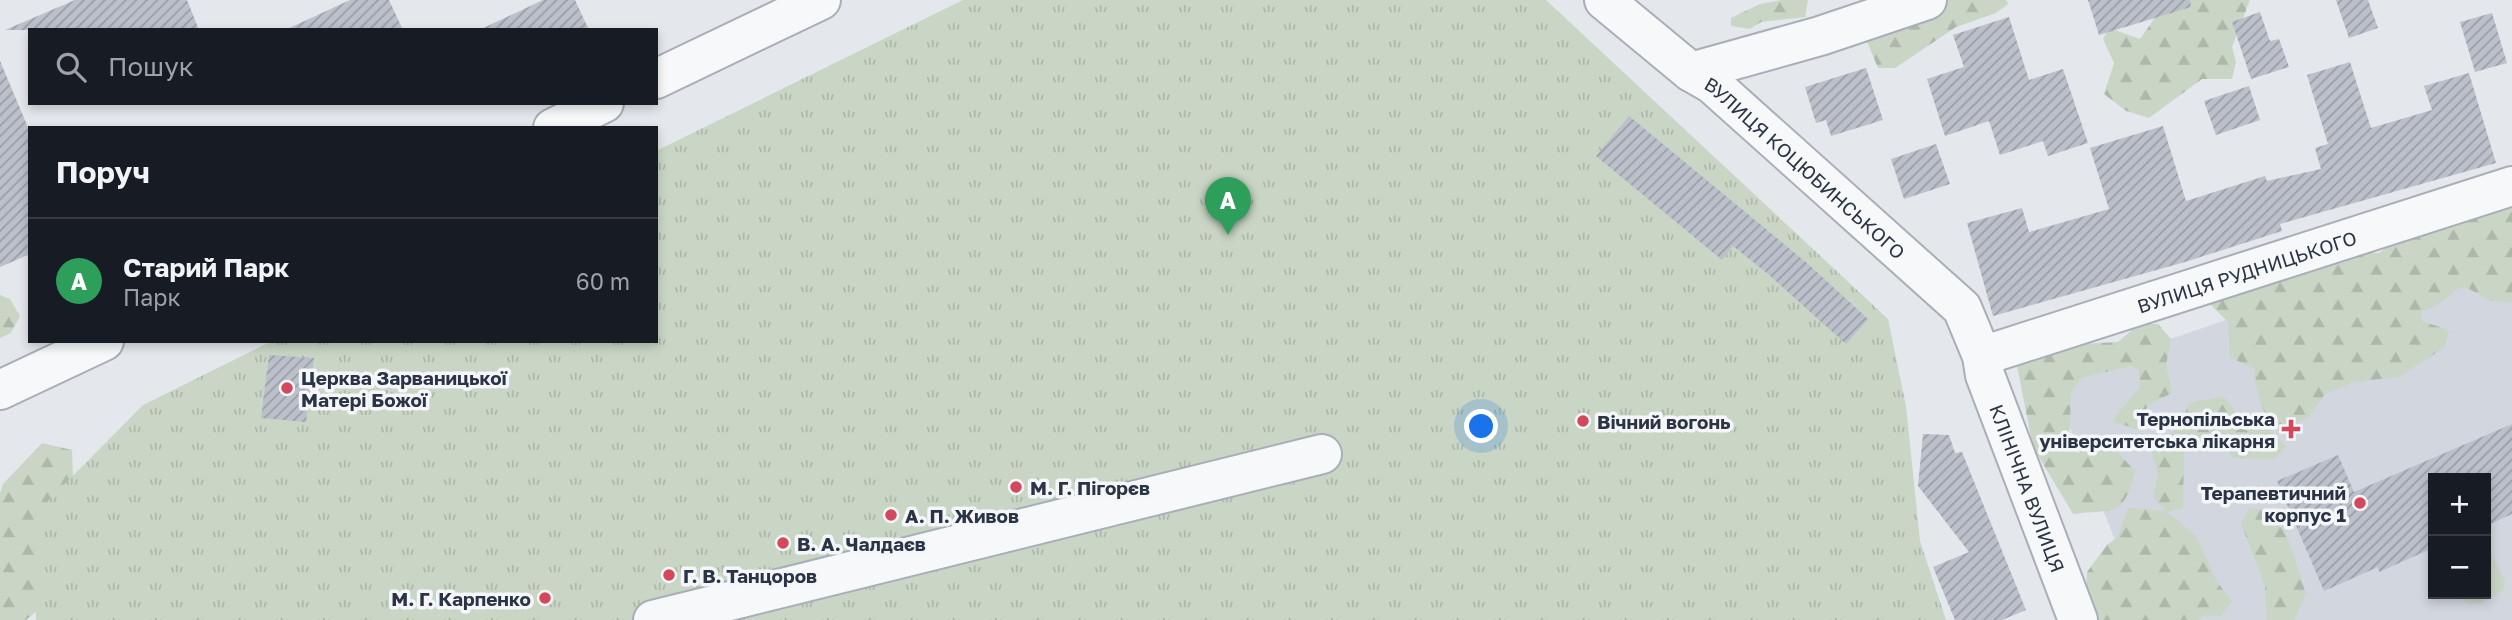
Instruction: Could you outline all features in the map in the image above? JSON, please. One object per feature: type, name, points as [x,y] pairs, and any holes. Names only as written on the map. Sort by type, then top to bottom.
[{"type":"street","points":[[658,78],[821,0]]},
{"type":"street","name":"ВУЛИЦЯ КОЦЮБИНСЬКОГО","points":[[1604,0],[1691,72],[1712,84],[1962,307],[1982,356]]},
{"type":"street","points":[[1691,72],[1820,36],[1927,0]]},
{"type":"street","points":[[557,126],[600,105]]},
{"type":"street","name":"ВУЛИЦЯ РУДНИЦЬКОГО","points":[[1982,356],[2512,186]]},
{"type":"street","points":[[0,390],[100,343]]},
{"type":"street","name":"КЛІНІЧНА ВУЛИЦЯ","points":[[1982,356],[1985,375],[2078,620]]},
{"type":"street","points":[[653,620],[1322,454]]},
{"type":"shaded area","name":"Тернопільська університетська лікарня","points":[[2512,222],[2512,620],[2147,620],[2051,380]]},
{"type":"green space","points":[[963,0],[1546,0],[1888,319],[1906,406],[1920,541],[1946,620],[36,620],[35,514],[143,405],[268,343],[658,343],[658,150]]},
{"type":"green space","points":[[1781,0],[1808,0],[1805,17],[1761,22],[1750,29],[1731,26],[1731,18],[1760,4]]},
{"type":"green space","points":[[1924,0],[2006,0],[2008,4],[1996,13],[1956,27],[1895,68],[1878,68],[1866,39]]},
{"type":"green space","points":[[2147,0],[2250,0],[2232,47],[2236,62],[2232,79],[2202,79],[2149,118],[2126,111],[2104,94],[2114,63],[2103,39],[2109,28],[2140,39],[2154,19]]},
{"type":"green space","points":[[2512,202],[2512,303],[2488,300],[2466,287],[2457,289],[2438,305],[2421,312],[2422,321],[2449,330],[2445,347],[2399,377],[2353,382],[2325,394],[2308,418],[2291,426],[2273,424],[2259,398],[2254,369],[2230,357],[2228,322],[2209,303],[2342,253],[2379,253],[2418,226]]},
{"type":"green space","points":[[0,295],[10,299],[20,316],[11,333],[0,338]]},
{"type":"green space","points":[[2139,324],[2158,324],[2171,339],[2166,365],[2172,393],[2148,405],[2137,429],[2113,422],[2140,387],[2139,370],[2131,366],[2081,378],[2071,393],[2069,449],[2079,453],[2091,441],[2109,443],[2135,471],[2122,504],[2108,510],[2073,514],[2033,447],[2017,366],[2060,345],[2118,342]]},
{"type":"green space","points":[[2223,396],[2240,417],[2258,420],[2286,446],[2276,459],[2232,458],[2220,436],[2212,432],[2184,452],[2183,508],[2167,512],[2195,535],[2218,583],[2232,601],[2221,616],[2204,615],[2198,620],[2099,620],[2086,591],[2087,572],[2107,545],[2118,537],[2128,508],[2166,511],[2153,497],[2158,473],[2150,447],[2180,426],[2189,403]]},
{"type":"green space","points":[[42,443],[72,450],[74,504],[50,600],[26,620],[0,620],[0,493],[3,484]]},
{"type":"green space","points":[[2250,508],[2264,510],[2277,518],[2292,550],[2306,594],[2294,620],[2267,620],[2265,586],[2241,523]]},
{"type":"green space","points":[[2491,552],[2505,581],[2503,591],[2491,597]]},
{"type":"green space","points":[[2462,599],[2487,599],[2473,604]]},
{"type":"building","points":[[75,0],[187,0],[198,28],[28,28],[5,30]]},
{"type":"building","points":[[350,0],[389,0],[402,28],[289,28]]},
{"type":"building","points":[[543,0],[575,0],[588,28],[483,28]]},
{"type":"building","points":[[2088,0],[2190,0],[2191,7],[2099,35]]},
{"type":"building","points":[[2336,0],[2368,0],[2378,28],[2349,38]]},
{"type":"building","points":[[2260,12],[2270,41],[2279,39],[2289,67],[2251,79],[2232,22]]},
{"type":"building","points":[[2492,13],[2507,63],[2475,72],[2460,22]]},
{"type":"building","points":[[2009,17],[2029,80],[2063,69],[2088,143],[2048,156],[2043,141],[2000,155],[1989,121],[1945,136],[1927,79],[1964,67],[1953,35]]},
{"type":"building","points":[[0,61],[28,127],[28,255],[0,267]]},
{"type":"building","points":[[2350,62],[2371,128],[2432,110],[2424,86],[2469,73],[2496,163],[2280,224],[2282,231],[2185,262],[1993,316],[1967,223],[2022,208],[2029,232],[2109,209],[2090,148],[2163,126],[2186,201],[2265,176],[2267,181],[2321,169],[2315,148],[2328,144],[2307,75]]},
{"type":"building","points":[[1866,68],[1883,120],[1831,136],[1826,120],[1816,123],[1805,87]]},
{"type":"building","points":[[2249,86],[2260,120],[2216,135],[2204,101]]},
{"type":"building","points":[[1629,116],[1808,264],[1868,319],[1846,344],[1733,246],[1722,260],[1596,156]]},
{"type":"building","points":[[1936,144],[1950,184],[1904,199],[1891,159]]},
{"type":"building","name":"Церква Зарваницької Матері Божої","points":[[269,355],[314,358],[306,422],[261,418]]},
{"type":"building","name":"Терапевтичний корпус 1","points":[[2512,424],[2512,514],[2491,524],[2491,473],[2428,473],[2428,550],[2379,572],[2378,567],[2324,591],[2277,481],[2338,455],[2354,492]]},
{"type":"building","points":[[1923,434],[1949,435],[1955,453],[1962,452],[2026,610],[2002,620],[1955,620],[1933,567],[1969,552],[1918,486]]},
{"type":"place","name":"Старий Парк","points":[[1228,235]]},
{"type":"place","name":"Церква Зарваницької Матері Божої","points":[[287,388]]},
{"type":"place","name":"Вічний вогонь","points":[[1583,421]]},
{"type":"place","name":"Тернопільська університетська лікарня","points":[[2291,429]]},
{"type":"place","name":"М. Г. Пігорєв","points":[[1016,487]]},
{"type":"place","name":"Терапевтичний корпус 1","points":[[2360,503]]},
{"type":"place","name":"А. П. Живов","points":[[891,515]]},
{"type":"place","name":"В. А. Чалдаєв","points":[[783,543]]},
{"type":"place","name":"Г. В. Танцоров","points":[[669,575]]},
{"type":"place","name":"М. Г. Карпенко","points":[[545,598]]}]
